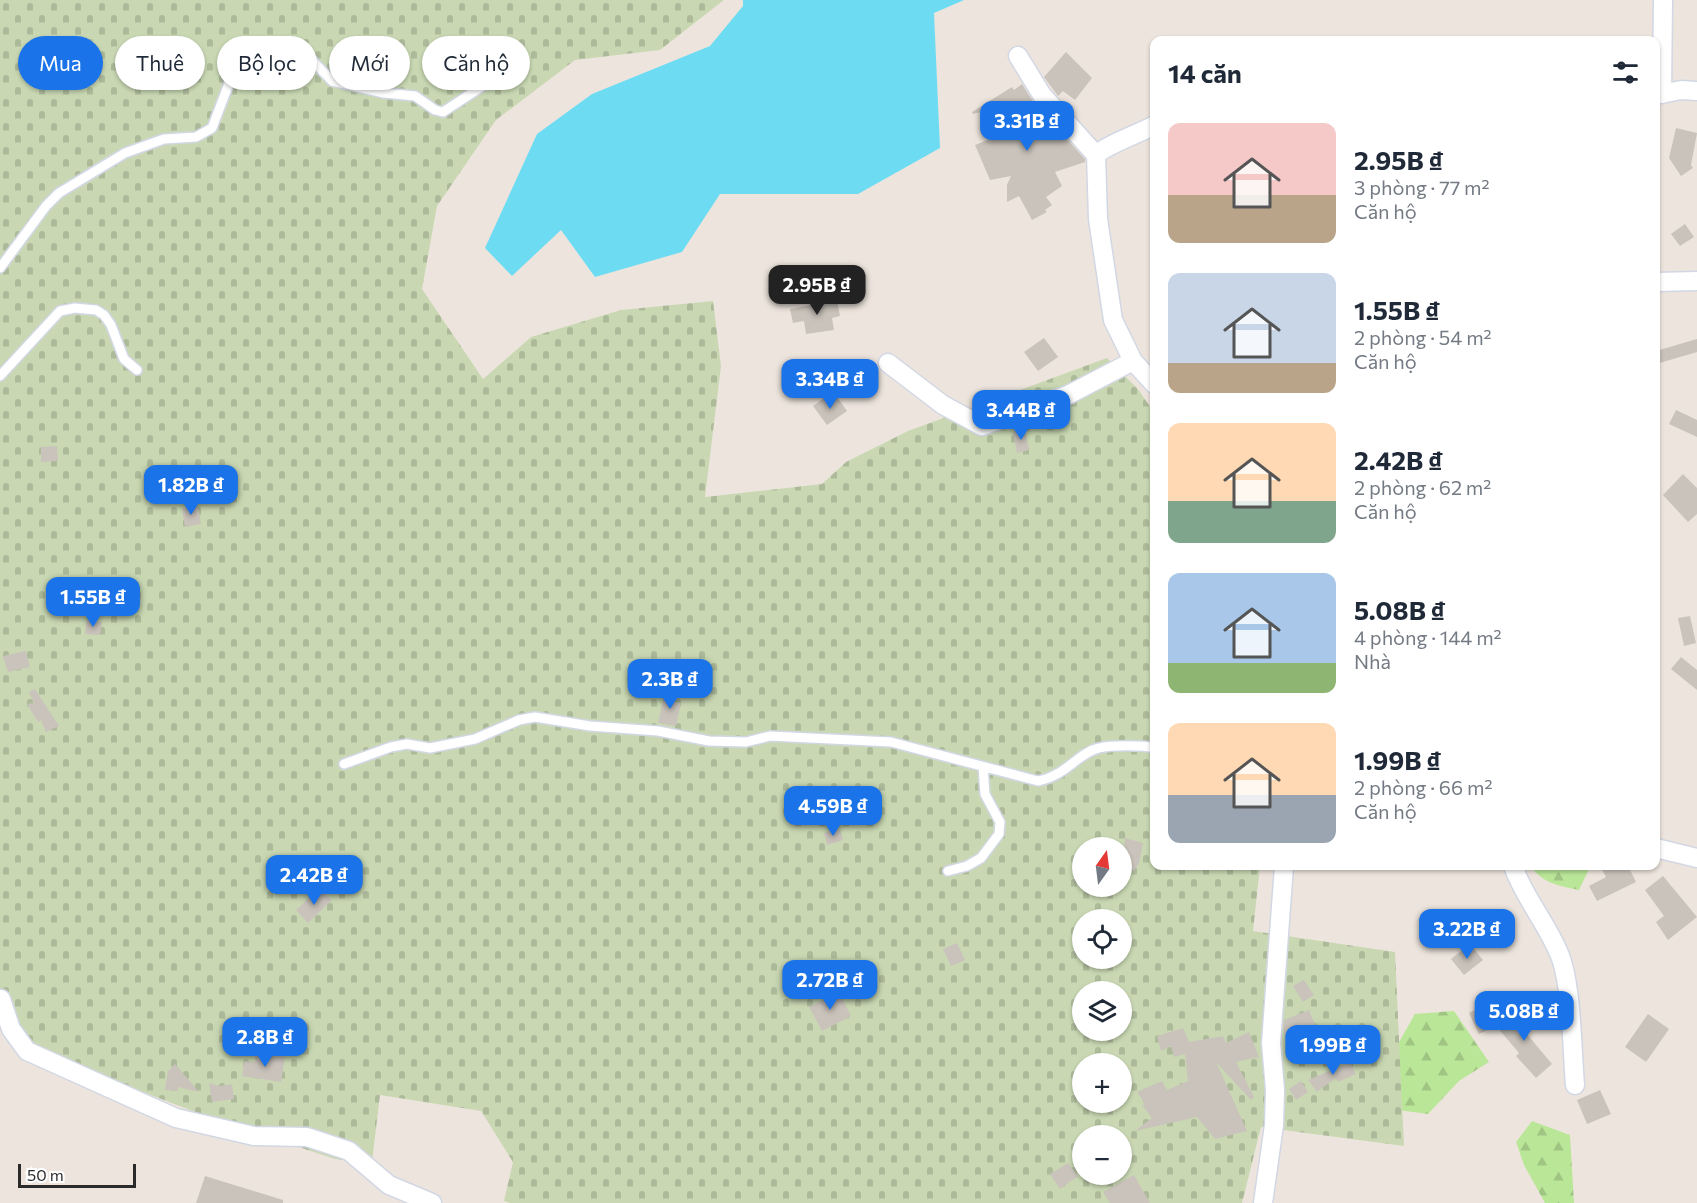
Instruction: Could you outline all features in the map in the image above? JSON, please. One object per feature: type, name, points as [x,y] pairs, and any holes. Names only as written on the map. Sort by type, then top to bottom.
[{"type":"street","points":[[1660,71],[1663,0]]},
{"type":"street","points":[[1018,56],[1042,95],[1096,155],[1098,219],[1113,320],[1133,361],[1150,380]]},
{"type":"street","points":[[1660,95],[1681,90],[1697,91]]},
{"type":"street","points":[[1096,155],[1102,149],[1150,127]]},
{"type":"street","points":[[1660,282],[1697,281]]},
{"type":"street","points":[[888,363],[943,405],[982,426],[1068,395],[1133,361]]},
{"type":"street","points":[[1660,849],[1697,858]]},
{"type":"street","points":[[1263,1203],[1274,1125],[1275,1090],[1271,1043],[1275,950],[1284,870]]},
{"type":"street","points":[[1514,870],[1521,889],[1559,953],[1568,998],[1575,1085]]},
{"type":"street","points":[[1,999],[6,1028],[27,1051],[176,1118],[254,1136],[307,1137],[349,1151],[389,1185],[432,1203]]},
{"type":"lane","points":[[0,268],[46,206],[59,193],[125,153],[164,139],[196,137],[212,128],[233,73],[252,51],[275,47],[295,51],[310,58],[332,81],[368,90],[415,96],[430,107],[443,112],[477,90]]},
{"type":"lane","points":[[0,376],[60,310],[75,308],[96,310],[104,315],[124,358],[137,370]]},
{"type":"lane","points":[[344,764],[391,747],[407,744],[430,748],[465,741],[519,720],[535,717],[658,731],[709,741],[746,742],[770,736],[891,742],[972,761],[983,767],[1038,781],[1054,778],[1098,748],[1150,746]]},
{"type":"lane","points":[[948,871],[967,866],[981,858],[999,834],[1000,822],[985,794],[983,767]]},
{"type":"green space","points":[[0,0],[724,0],[660,50],[575,60],[496,120],[437,206],[422,289],[483,379],[531,337],[621,310],[713,301],[721,366],[705,497],[822,484],[846,462],[908,431],[1107,358],[1138,389],[1150,407],[1150,870],[1260,870],[1253,931],[1395,952],[1404,1146],[1261,1127],[1242,1203],[510,1203],[504,1201],[513,1162],[481,1111],[380,1095],[372,1162],[335,1159],[211,1118],[143,1092],[37,1045],[0,1019]]},
{"type":"green space","points":[[1534,870],[1589,870],[1579,890],[1558,885]]},
{"type":"green space","points":[[1454,1011],[1489,1062],[1459,1081],[1428,1114],[1398,1110],[1378,1079],[1415,1014]]},
{"type":"green space","points":[[1532,1121],[1570,1135],[1574,1203],[1545,1203],[1524,1165],[1516,1142]]},
{"type":"water","points":[[743,0],[964,0],[934,13],[940,148],[858,194],[720,194],[682,252],[595,277],[561,230],[512,276],[485,248],[537,134],[592,94],[710,46],[743,6]]},
{"type":"building","points":[[1066,52],[1092,78],[1075,100],[1063,91],[1058,96],[1044,77]]},
{"type":"building","points":[[1022,84],[1034,103],[1085,159],[1085,162],[1055,172],[1062,186],[1046,197],[1052,205],[1045,210],[1047,212],[1032,220],[1019,196],[1007,202],[1007,185],[1011,176],[990,180],[975,145],[1013,130],[1003,107],[973,114],[972,112],[1012,87],[1014,90]]},
{"type":"building","points":[[1676,128],[1697,133],[1691,165],[1693,168],[1681,176],[1669,158]]},
{"type":"building","points":[[1685,224],[1694,237],[1680,246],[1671,234]]},
{"type":"building","points":[[837,300],[840,316],[832,318],[834,330],[806,334],[804,321],[793,323],[790,309]]},
{"type":"building","points":[[1044,338],[1058,357],[1038,371],[1024,352]]},
{"type":"building","points":[[1697,339],[1697,352],[1660,363],[1660,350]]},
{"type":"building","points":[[827,396],[831,402],[837,397],[847,411],[827,425],[813,406]]},
{"type":"building","points":[[1676,410],[1697,420],[1697,437],[1669,424]]},
{"type":"building","points":[[1025,430],[1029,450],[1017,453],[1013,432]]},
{"type":"building","points":[[57,446],[58,461],[41,462],[41,447]]},
{"type":"building","points":[[1683,474],[1697,488],[1697,514],[1688,522],[1663,495]]},
{"type":"building","points":[[198,506],[201,524],[185,527],[182,509]]},
{"type":"building","points":[[1690,616],[1696,643],[1684,646],[1678,618]]},
{"type":"building","points":[[87,620],[102,622],[100,635],[85,634]]},
{"type":"building","points":[[26,651],[30,667],[8,672],[3,656]]},
{"type":"building","points":[[1681,657],[1697,670],[1697,690],[1671,669]]},
{"type":"building","points":[[35,689],[59,726],[46,732],[41,720],[38,722],[27,704],[34,703],[29,692]]},
{"type":"building","points":[[665,691],[677,693],[675,702],[681,703],[676,726],[658,723]]},
{"type":"building","points":[[840,829],[843,840],[827,845],[824,833]]},
{"type":"building","points":[[1132,840],[1143,843],[1139,863],[1134,871],[1132,870]]},
{"type":"building","points":[[1602,870],[1630,870],[1636,882],[1597,901],[1589,886],[1606,877]]},
{"type":"building","points":[[1663,876],[1697,917],[1668,940],[1656,922],[1664,916],[1645,890]]},
{"type":"building","points":[[318,889],[332,900],[308,923],[296,910]]},
{"type":"building","points":[[957,943],[965,960],[951,966],[943,949]]},
{"type":"building","points":[[1470,944],[1483,960],[1464,975],[1451,959]]},
{"type":"building","points":[[1304,980],[1314,995],[1303,1002],[1293,986]]},
{"type":"building","points":[[839,992],[851,1016],[822,1031],[809,1007]]},
{"type":"building","points":[[1485,1005],[1496,1026],[1479,1034],[1469,1013]]},
{"type":"building","points":[[1519,1008],[1534,1026],[1526,1033],[1552,1064],[1536,1078],[1516,1056],[1519,1053],[1496,1026]]},
{"type":"building","points":[[1309,1010],[1319,1035],[1290,1047],[1283,1030],[1284,1020]]},
{"type":"building","points":[[1648,1014],[1669,1029],[1646,1062],[1625,1047]]},
{"type":"building","points":[[1183,1028],[1189,1042],[1223,1036],[1226,1043],[1249,1032],[1259,1057],[1236,1062],[1254,1097],[1251,1100],[1216,1062],[1247,1131],[1215,1139],[1197,1117],[1135,1131],[1152,1118],[1142,1105],[1145,1104],[1137,1092],[1162,1081],[1167,1090],[1188,1081],[1185,1054],[1174,1057],[1171,1046],[1161,1051],[1157,1036]]},
{"type":"building","points":[[255,1055],[285,1057],[281,1082],[242,1076],[244,1061],[255,1062]]},
{"type":"building","points":[[1350,1062],[1356,1074],[1338,1082],[1336,1078],[1317,1092],[1308,1080]]},
{"type":"building","points":[[175,1064],[199,1092],[178,1087],[178,1091],[165,1090],[168,1071]]},
{"type":"building","points":[[1301,1081],[1308,1092],[1296,1100],[1289,1089]]},
{"type":"building","points":[[209,1083],[220,1086],[232,1084],[234,1099],[212,1102]]},
{"type":"building","points":[[1600,1090],[1611,1114],[1587,1124],[1577,1100]]},
{"type":"building","points":[[1068,1163],[1072,1168],[1072,1180],[1060,1189],[1050,1174]]},
{"type":"building","points":[[1134,1175],[1150,1203],[1110,1203],[1103,1192],[1116,1185],[1132,1185]]},
{"type":"building","points":[[205,1176],[283,1200],[283,1203],[196,1203]]}]
